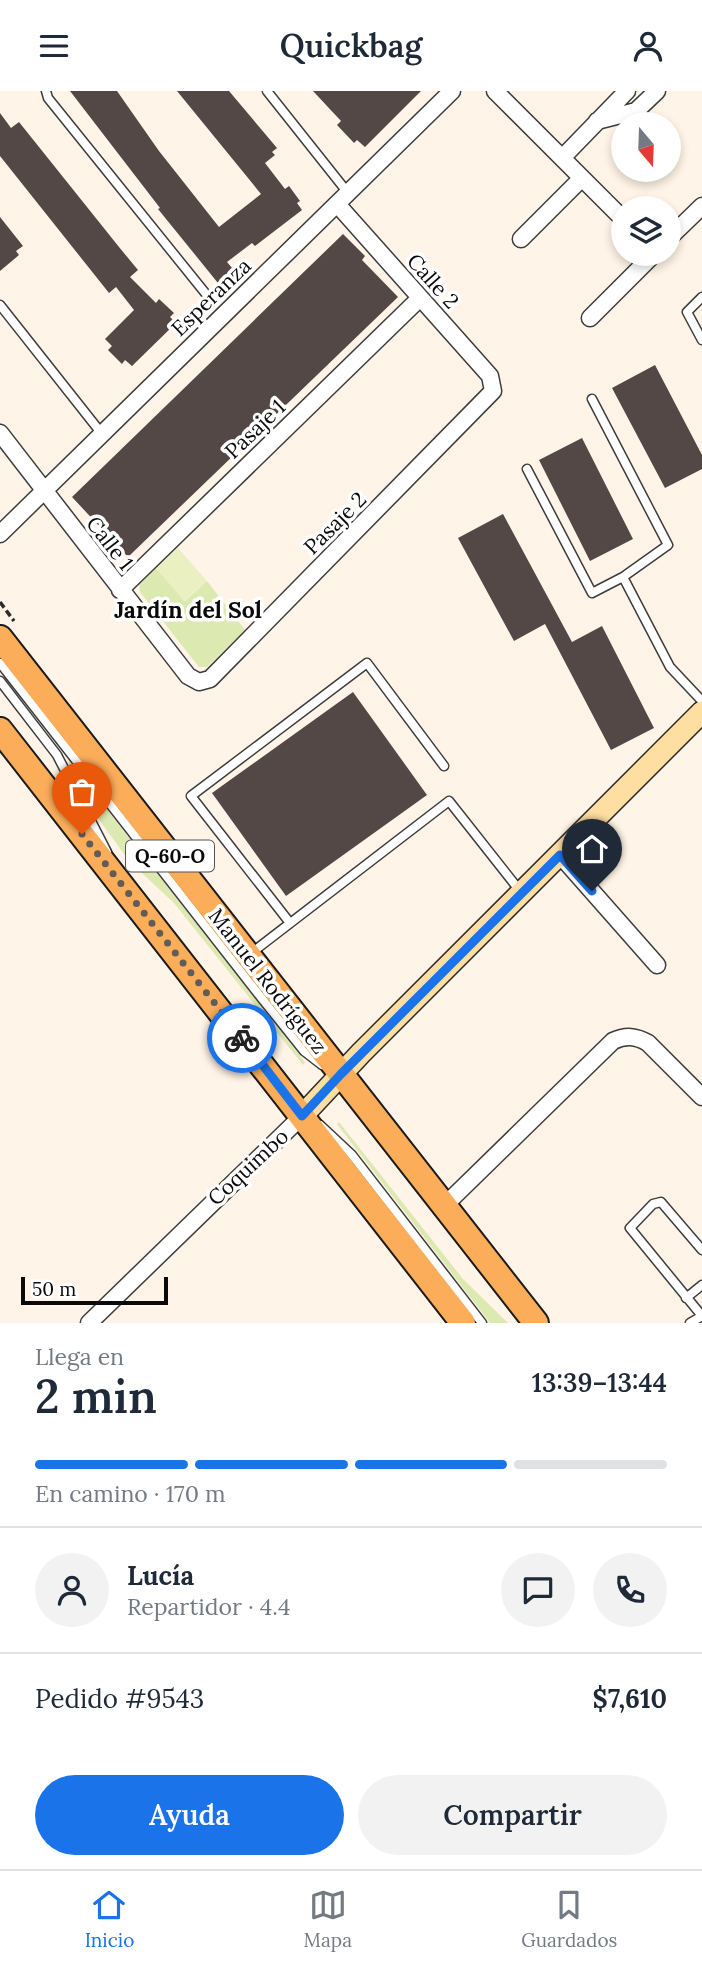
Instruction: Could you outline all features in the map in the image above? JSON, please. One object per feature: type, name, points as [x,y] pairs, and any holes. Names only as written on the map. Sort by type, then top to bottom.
[{"type":"main road","name":"Manuel Rodríguez","points":[[0,638],[536,1323]]},
{"type":"main road","name":"Q-60-O","points":[[0,730],[463,1323]]},
{"type":"street","name":"Esperanza","points":[[0,534],[452,91]]},
{"type":"street","points":[[495,91],[611,207]]},
{"type":"street","points":[[562,158],[627,91]]},
{"type":"street","points":[[597,121],[636,111],[657,91]]},
{"type":"street","points":[[521,239],[582,178]]},
{"type":"street","name":"Calle 2","points":[[343,198],[420,298],[490,376],[494,387]]},
{"type":"street","points":[[681,226],[702,206]]},
{"type":"street","points":[[590,318],[642,266]]},
{"type":"street","name":"Pasaje 1","points":[[120,590],[420,298]]},
{"type":"street","name":"Pasaje 2","points":[[199,682],[210,679],[490,397],[494,387]]},
{"type":"street","name":"Calle 1","points":[[0,433],[188,676],[199,682]]},
{"type":"street","name":"Coquimbo","points":[[89,1323],[302,1116],[702,712]]},
{"type":"street","points":[[560,855],[657,965]]},
{"type":"street","points":[[444,1206],[614,1041],[622,1037],[640,1038],[648,1043],[702,1097]]},
{"type":"lane","points":[[46,91],[48,98],[206,294]]},
{"type":"lane","points":[[267,91],[343,198]]},
{"type":"lane","points":[[702,297],[687,312],[702,340]]},
{"type":"lane","points":[[0,305],[102,434]]},
{"type":"lane","points":[[527,469],[592,593],[623,577],[668,545],[592,398]]},
{"type":"lane","points":[[623,577],[670,667],[702,701]]},
{"type":"lane","points":[[0,663],[304,1051],[341,1074]]},
{"type":"lane","points":[[290,923],[191,796],[367,663],[444,766]]},
{"type":"lane","points":[[0,681],[48,741],[68,772],[102,839],[114,875]]},
{"type":"lane","points":[[248,956],[449,801],[522,893]]},
{"type":"lane","points":[[302,1116],[323,1127],[343,1145],[482,1323]]},
{"type":"lane","points":[[690,1323],[702,1316],[630,1228],[653,1204],[661,1202],[702,1250]]},
{"type":"lane","points":[[686,1298],[702,1285]]},
{"type":"lane","points":[[516,1297],[530,1323]]},
{"type":"green space","points":[[178,548],[207,581],[184,601],[156,568]]},
{"type":"green space","points":[[156,568],[185,601],[207,581],[245,630],[207,667],[199,667],[140,592],[139,585]]},
{"type":"green space","points":[[68,760],[305,1062],[303,1065],[174,903],[129,861],[95,814]]},
{"type":"green space","points":[[339,1122],[463,1279],[508,1323],[490,1323],[337,1124]]},
{"type":"building","points":[[70,91],[117,91],[159,151],[219,227],[261,194],[177,91],[229,91],[277,148],[272,152],[275,155],[265,163],[285,189],[289,186],[300,201],[297,203],[302,210],[255,246],[252,243],[227,262],[238,275],[222,288],[158,209],[160,208]]},
{"type":"building","points":[[313,91],[421,91],[365,147],[357,140],[354,143],[337,125],[341,121]]},
{"type":"building","points":[[0,113],[11,128],[19,122],[138,270],[130,277],[156,303],[159,299],[174,313],[170,317],[176,323],[132,366],[125,360],[122,364],[108,350],[112,346],[105,339],[134,310],[116,287],[109,293],[0,156]]},
{"type":"building","points":[[0,217],[23,246],[16,251],[19,255],[0,271]]},
{"type":"building","points":[[343,234],[365,256],[362,260],[398,297],[128,557],[72,497]]},
{"type":"building","points":[[655,365],[702,455],[702,469],[665,488],[612,388]]},
{"type":"building","points":[[582,438],[633,539],[590,561],[539,460]]},
{"type":"building","points":[[503,514],[572,642],[602,626],[654,728],[611,750],[545,624],[514,641],[458,538]]},
{"type":"building","points":[[353,692],[427,795],[286,896],[212,793]]},
{"type":"way so far","points":[[82,834],[242,1038]]},
{"type":"district","name":"Jardín del Sol","points":[[188,609]]},
{"type":"route","points":[[242,1038],[302,1116],[560,855],[592,891]]}]
